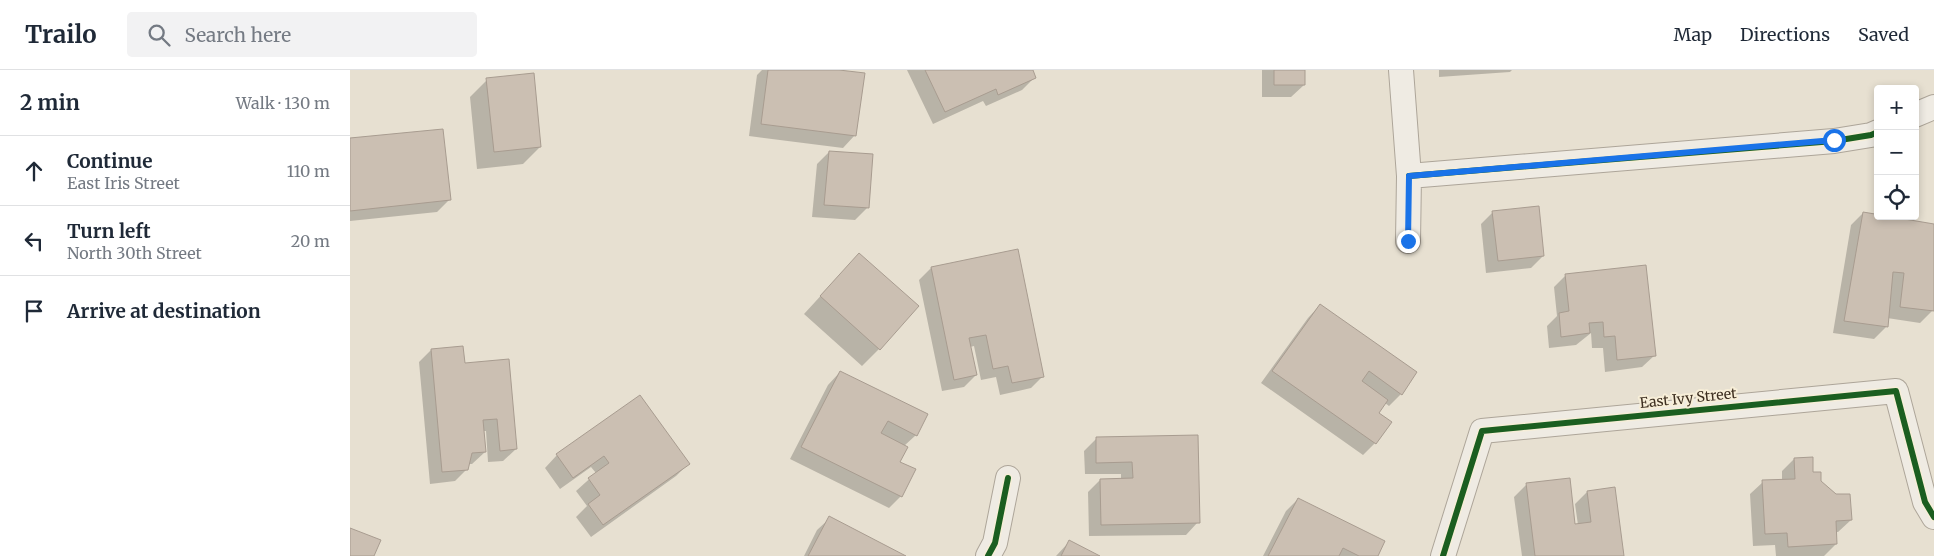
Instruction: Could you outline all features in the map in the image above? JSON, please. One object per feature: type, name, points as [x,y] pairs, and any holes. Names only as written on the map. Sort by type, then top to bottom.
[{"type":"street","points":[[1401,70],[1409,176],[1408,241]]},
{"type":"street","points":[[1919,113],[1934,107]]},
{"type":"street","points":[[1409,176],[1834,140],[1874,134]]},
{"type":"street","name":"East Ivy Street","points":[[1443,556],[1482,431],[1896,391],[1925,502],[1934,517]]},
{"type":"street","points":[[988,556],[995,542],[1008,478]]},
{"type":"building","points":[[768,70],[839,70],[865,73],[856,136],[761,124]]},
{"type":"building","points":[[925,70],[1033,70],[1036,78],[998,95],[996,89],[945,112]]},
{"type":"building","points":[[1274,70],[1305,70],[1305,85],[1274,85]]},
{"type":"building","points":[[534,73],[541,147],[494,152],[486,78]]},
{"type":"building","points":[[443,129],[451,200],[350,211],[350,138]]},
{"type":"building","points":[[829,151],[873,154],[869,208],[824,205]]},
{"type":"building","points":[[1539,206],[1544,256],[1498,261],[1492,211]]},
{"type":"building","points":[[1863,212],[1874,214],[1874,220],[1910,220],[1934,224],[1934,311],[1900,307],[1904,273],[1893,272],[1888,327],[1844,321]]},
{"type":"building","points":[[1018,249],[1044,377],[1012,383],[1008,366],[993,369],[986,335],[969,338],[977,375],[954,380],[931,267]]},
{"type":"building","points":[[859,253],[919,306],[880,350],[820,296]]},
{"type":"building","points":[[1646,265],[1656,356],[1617,360],[1615,336],[1604,337],[1603,322],[1589,323],[1590,333],[1561,337],[1559,313],[1569,311],[1565,274]]},
{"type":"building","points":[[1320,304],[1417,372],[1402,395],[1369,371],[1362,381],[1388,400],[1379,413],[1392,422],[1376,444],[1272,371]]},
{"type":"building","points":[[463,346],[465,363],[509,359],[517,449],[500,451],[497,419],[483,420],[486,452],[472,453],[468,470],[442,472],[431,349]]},
{"type":"building","points":[[840,371],[928,414],[917,436],[888,421],[881,433],[908,447],[900,462],[916,469],[902,497],[801,447]]},
{"type":"building","points":[[640,395],[690,464],[603,525],[588,504],[600,495],[588,478],[609,463],[604,456],[573,478],[556,454]]},
{"type":"building","points":[[1198,435],[1200,523],[1101,525],[1100,479],[1133,478],[1132,462],[1096,463],[1096,437]]},
{"type":"building","points":[[1813,457],[1813,472],[1821,472],[1821,481],[1836,494],[1850,494],[1852,520],[1836,521],[1837,544],[1788,547],[1787,533],[1765,534],[1762,480],[1795,479],[1794,458]]},
{"type":"building","points":[[1570,478],[1575,524],[1591,522],[1587,491],[1615,487],[1624,556],[1535,556],[1526,483]]},
{"type":"building","points":[[1298,498],[1385,541],[1378,556],[1359,556],[1343,548],[1339,556],[1268,556]]},
{"type":"building","points":[[829,516],[906,556],[808,556]]},
{"type":"building","points":[[350,528],[381,540],[374,556],[350,556]]},
{"type":"building","points":[[1069,540],[1100,556],[1061,556]]},
{"type":"cycle path","points":[[1409,176],[1834,141],[1874,134]]},
{"type":"cycle path","points":[[1443,556],[1482,431],[1896,391],[1925,502],[1934,517]]},
{"type":"cycle path","points":[[988,556],[995,543],[1008,478]]},
{"type":"route","points":[[1408,241],[1409,176],[1834,140]]}]
